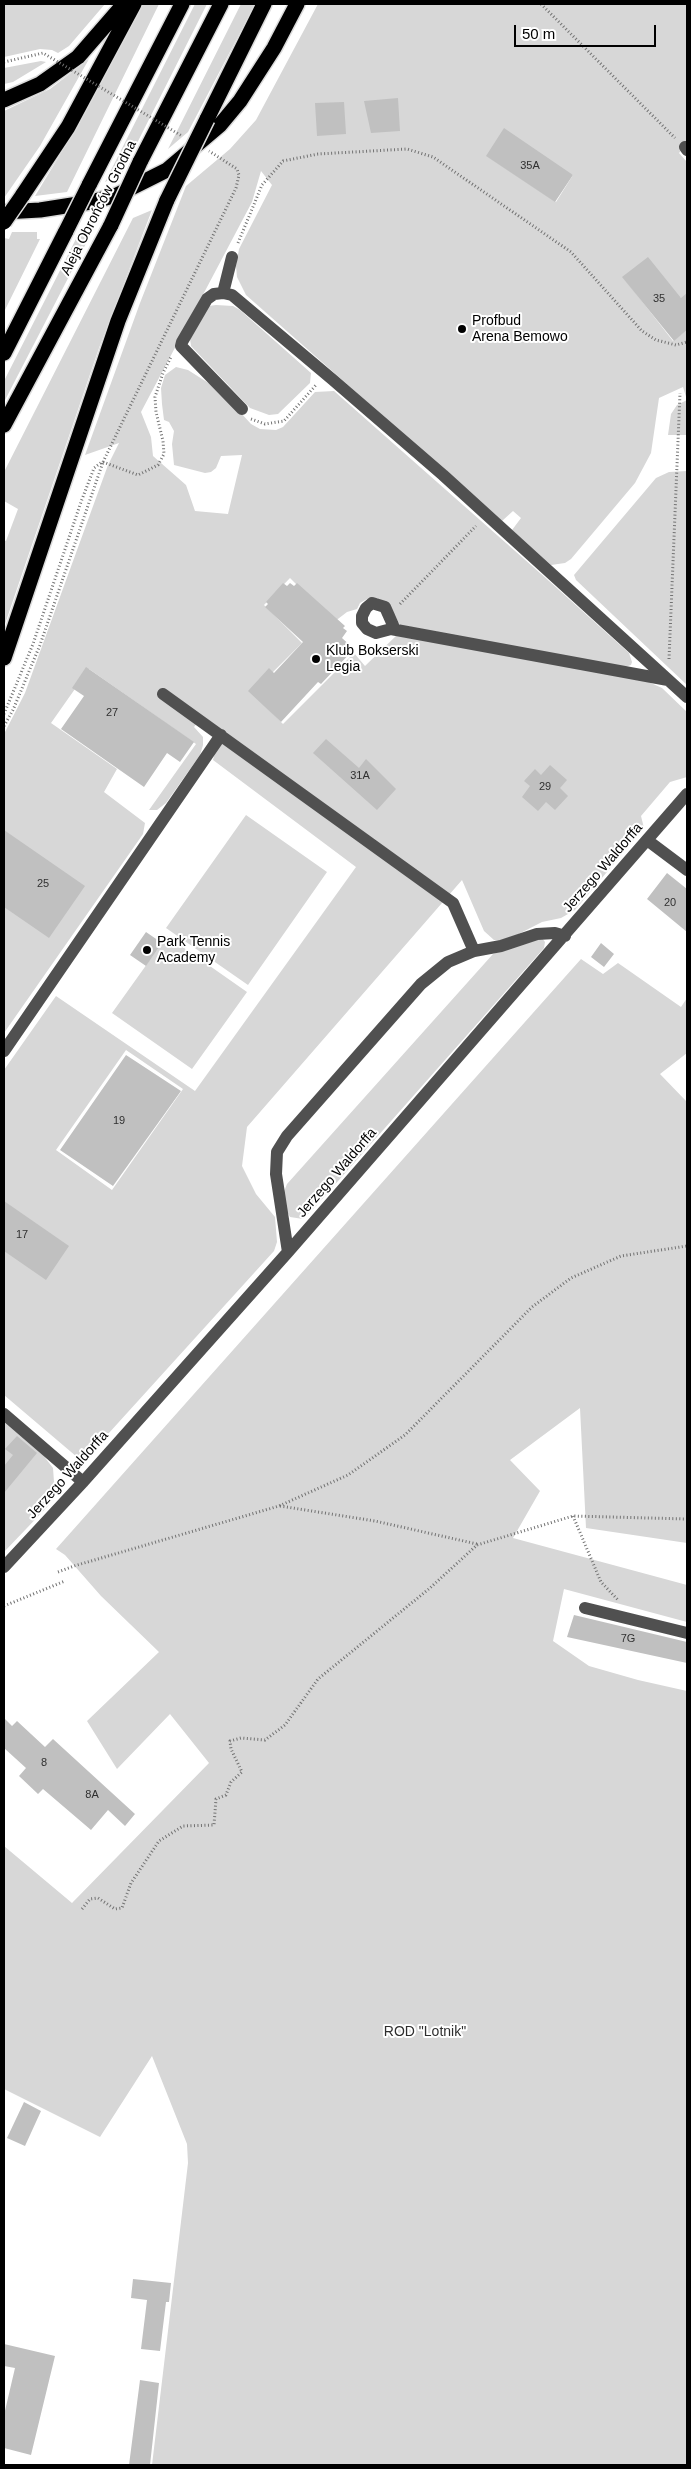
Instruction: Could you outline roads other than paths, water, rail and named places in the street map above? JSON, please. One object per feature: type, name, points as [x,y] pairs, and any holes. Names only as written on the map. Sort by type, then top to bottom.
[{"type":"highway","points":[[4,100],[40,84],[78,57],[124,4]]},
{"type":"highway","points":[[4,222],[68,127],[134,4]]},
{"type":"highway","name":"Aleja Obrońców Grodna","points":[[4,353],[182,4]]},
{"type":"highway","name":"Aleja Obrońców Grodna","points":[[4,426],[111,224],[140,162],[221,4]]},
{"type":"highway","points":[[4,658],[118,321],[167,200],[264,4]]},
{"type":"highway","points":[[4,212],[40,210],[91,202],[117,195],[167,170],[220,125],[240,101],[274,48],[297,4]]},
{"type":"street","points":[[223,293],[232,257]]},
{"type":"street","points":[[242,409],[181,346],[207,299],[223,293],[232,295],[326,374],[487,515],[687,698]]},
{"type":"street","points":[[390,629],[393,625],[385,607],[372,603],[366,608],[362,616],[362,623],[367,630],[376,633],[390,629],[668,680]]},
{"type":"street","points":[[163,694],[453,904],[474,951]]},
{"type":"street","points":[[4,1050],[221,735]]},
{"type":"street","name":"Jerzego Waldorffa","points":[[4,1567],[288,1252],[687,794]]},
{"type":"street","points":[[648,840],[687,870]]},
{"type":"street","points":[[288,1252],[276,1174],[277,1152],[287,1136],[421,984],[448,962],[474,951],[501,946],[537,934],[555,933],[565,936]]},
{"type":"street","points":[[4,1414],[82,1482]]},
{"type":"street","points":[[585,1608],[687,1633]]},
{"type":"place","name":"Profbud Arena Bemowo","points":[[462,329]]},
{"type":"place","name":"Klub Bokserski Legia","points":[[316,659]]},
{"type":"place","name":"Park Tennis Academy","points":[[147,950]]},
{"type":"park label","name":"ROD \"Lotnik\"","points":[[425,2032]]}]
